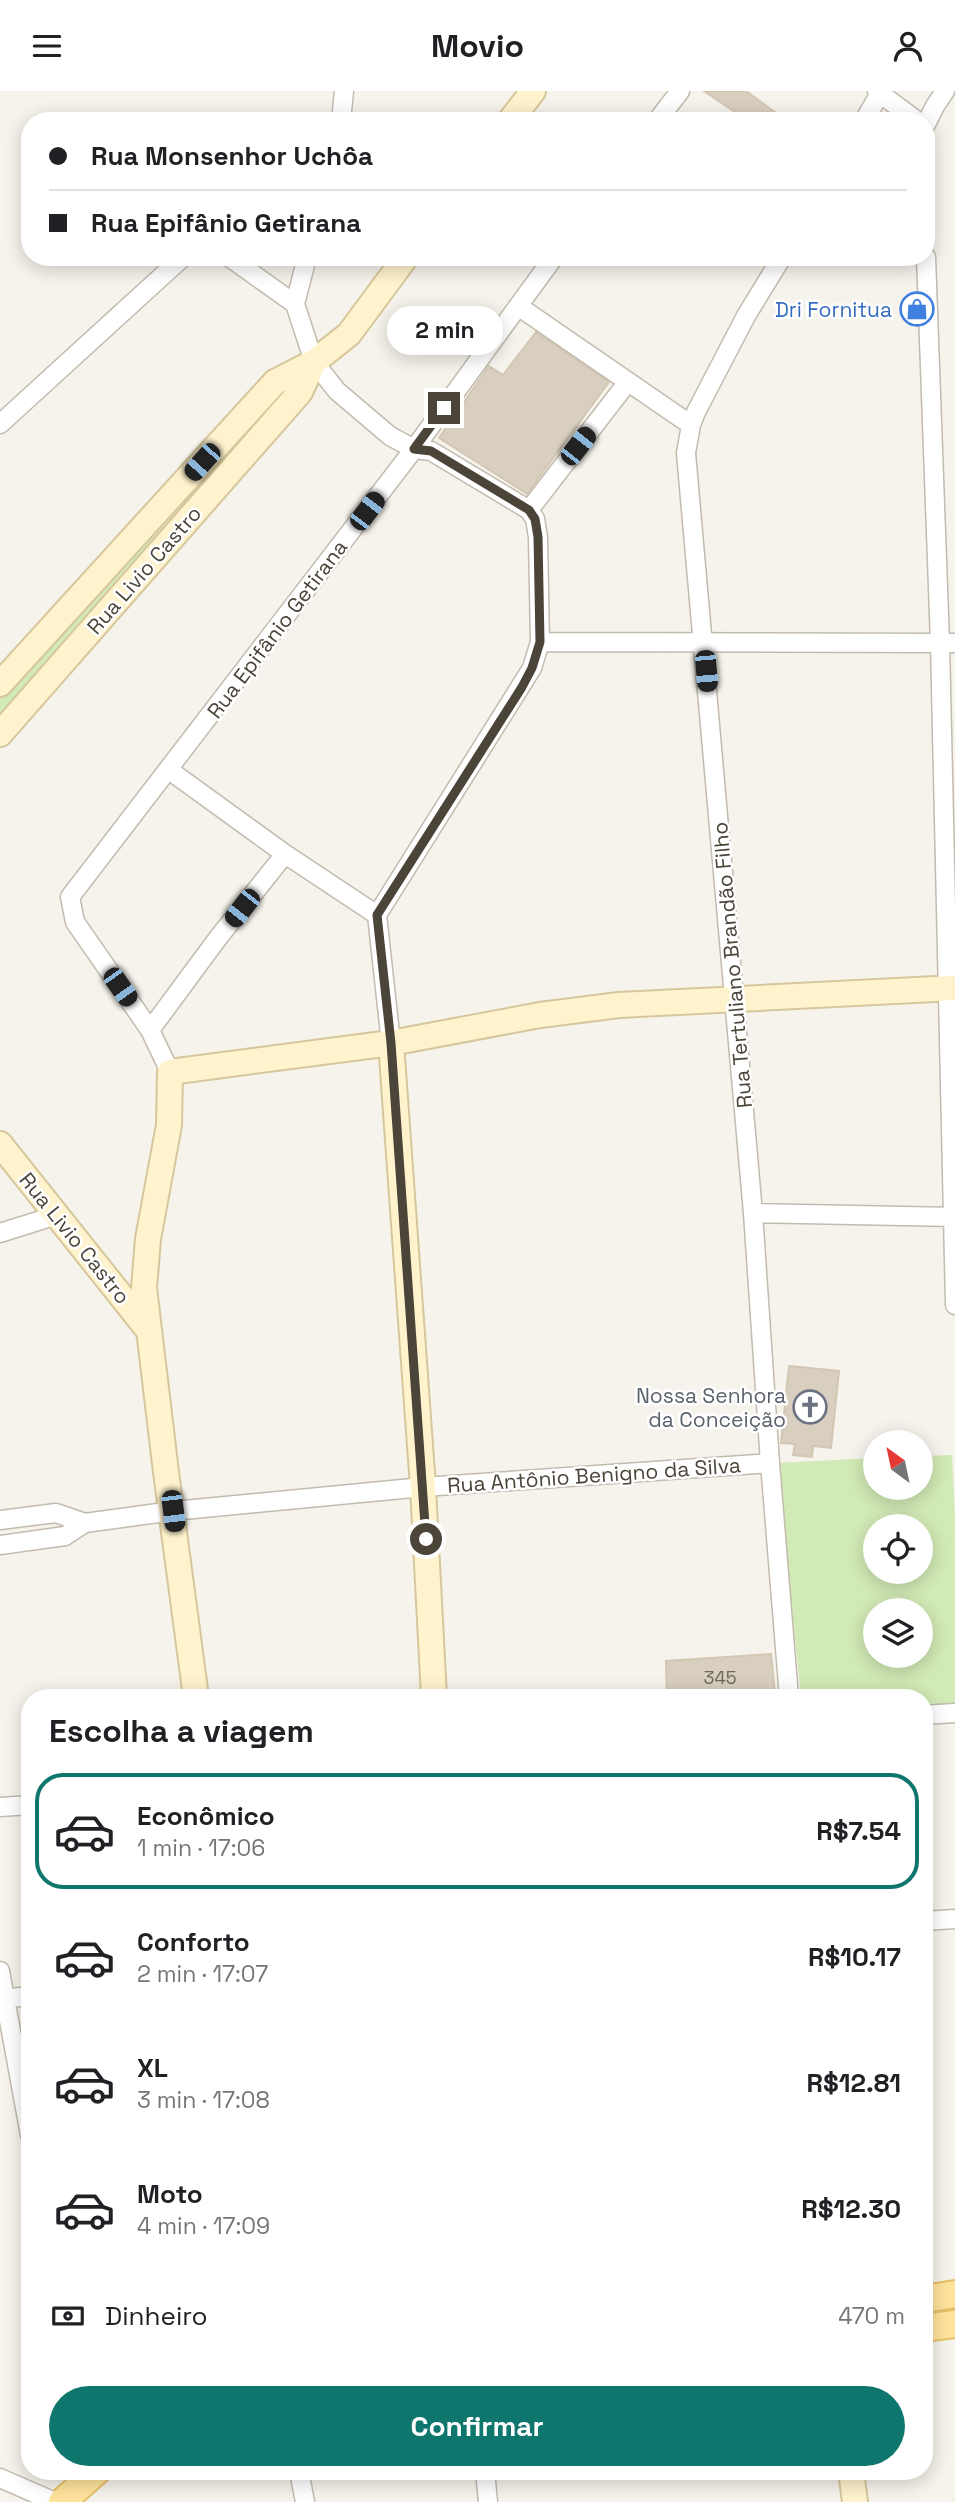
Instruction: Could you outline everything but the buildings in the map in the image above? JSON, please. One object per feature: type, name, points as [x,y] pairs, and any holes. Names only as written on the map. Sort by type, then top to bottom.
[{"type":"main road","points":[[933,2298],[955,2294]]},
{"type":"main road","points":[[933,2327],[955,2324]]},
{"type":"main road","points":[[62,2502],[86,2480]]},
{"type":"street","points":[[342,112],[344,91]]},
{"type":"street","points":[[517,112],[533,91]]},
{"type":"street","points":[[664,112],[680,91]]},
{"type":"street","points":[[931,112],[945,91]]},
{"type":"street","points":[[868,112],[878,92],[905,112]]},
{"type":"street","points":[[0,424],[173,266]]},
{"type":"street","points":[[242,266],[295,304]]},
{"type":"street","points":[[305,266],[295,304],[314,362],[337,391],[390,436],[414,449],[431,451],[529,510],[535,519],[538,537],[540,642],[532,668],[377,915],[391,1043],[423,1487],[434,1689]]},
{"type":"street","points":[[314,362],[349,334],[399,266]]},
{"type":"street","name":"Rua Epifânio Getirana","points":[[150,1030],[75,922],[70,897],[414,449],[547,266]]},
{"type":"street","name":"Rua Tertuliano Brandão Filho","points":[[777,266],[746,316],[691,425],[686,472],[753,1213],[788,1689]]},
{"type":"street","points":[[926,266],[947,643],[955,1305]]},
{"type":"street","points":[[517,306],[691,425]]},
{"type":"street","name":"Rua Livio Castro","points":[[0,684],[275,381],[314,362]]},
{"type":"street","name":"Rua Livio Castro","points":[[0,734],[300,392],[314,362]]},
{"type":"street","points":[[529,510],[627,383]]},
{"type":"street","points":[[540,642],[947,643]]},
{"type":"street","points":[[169,770],[285,854],[377,915]]},
{"type":"street","points":[[195,1689],[144,1288],[148,1238],[169,1125],[170,1072],[150,1030],[285,854]]},
{"type":"street","points":[[170,1072],[391,1043],[540,1016],[619,1005],[951,988]]},
{"type":"street","name":"Rua Livio Castro","points":[[0,1144],[150,1332]]},
{"type":"street","points":[[753,1213],[954,1217]]},
{"type":"street","points":[[0,1233],[57,1215]]},
{"type":"street","name":"Rua Antônio Benigno da Silva","points":[[0,1545],[65,1536],[85,1523],[173,1511],[423,1487],[770,1463]]},
{"type":"street","name":"Rua Antônio Benigno da Silva","points":[[0,1520],[56,1513],[85,1523]]},
{"type":"street","points":[[933,1714],[955,1713]]},
{"type":"street","points":[[0,1807],[21,1806]]},
{"type":"street","points":[[933,1920],[955,1919]]},
{"type":"street","points":[[0,1971],[21,2090]]},
{"type":"street","points":[[3,1999],[21,1997]]},
{"type":"street","points":[[0,2478],[55,2502]]},
{"type":"street","points":[[301,2480],[305,2502]]},
{"type":"street","points":[[486,2480],[488,2502]]},
{"type":"street","points":[[852,2480],[855,2502]]},
{"type":"green space","points":[[280,382],[293,394],[0,718],[0,692]]},
{"type":"green space","points":[[952,1455],[955,1517],[955,1705],[933,1706],[933,1689],[800,1689],[777,1463],[863,1459],[863,1500],[933,1500],[933,1456]]},
{"type":"place","name":"Dri Fornitua","points":[[917,309]]},
{"type":"place","name":"Nossa Senhora da Conceição","points":[[810,1407]]},
{"type":"route","points":[[426,1539],[391,1043],[377,915],[522,687],[532,668],[540,642],[538,537],[535,519],[529,510],[431,451],[414,449],[444,408]]}]
